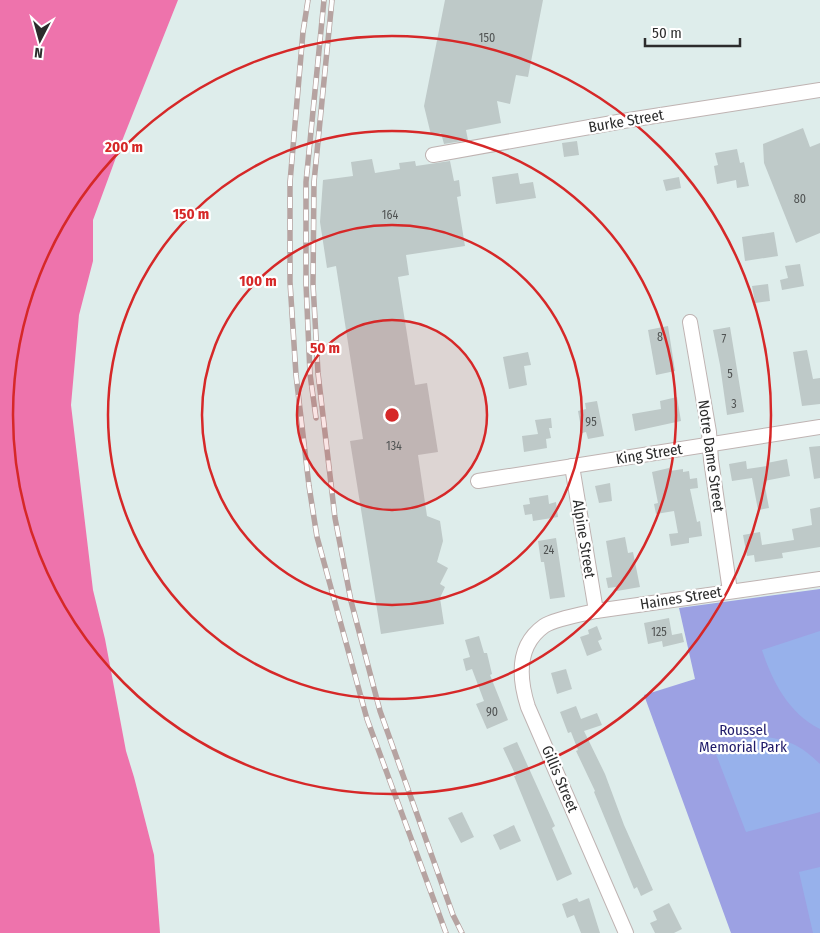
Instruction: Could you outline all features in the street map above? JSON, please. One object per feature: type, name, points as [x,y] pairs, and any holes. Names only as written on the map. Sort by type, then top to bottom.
[{"type":"street","name":"Burke Street","points":[[433,155],[638,119],[820,90]]},
{"type":"street","name":"Notre Dame Street","points":[[690,322],[709,432],[711,460],[730,591]]},
{"type":"street","name":"King Street","points":[[478,481],[820,427]]},
{"type":"street","name":"Alpine Street","points":[[572,466],[596,611]]},
{"type":"street","name":"Haines Street","points":[[544,626],[596,611],[820,579]]},
{"type":"street","name":"Gillis Street","points":[[544,626],[526,649],[521,664],[524,693],[528,707],[626,933]]},
{"type":"green space","name":"Roussel Memorial Park","points":[[820,589],[820,933],[731,933],[644,695],[695,679],[679,608]]},
{"type":"shaded area","points":[[0,0],[178,0],[93,220],[93,261],[79,315],[71,405],[93,590],[105,639],[126,751],[154,855],[160,933],[0,933]]},
{"type":"shaded area","points":[[820,631],[820,729],[799,715],[783,696],[762,650]]},
{"type":"shaded area","points":[[765,737],[796,745],[820,764],[820,812],[746,832],[714,749],[732,742]]},
{"type":"shaded area","points":[[820,867],[820,933],[813,933],[799,872]]},
{"type":"building","points":[[445,0],[543,0],[528,77],[516,75],[510,104],[497,101],[501,123],[466,130],[468,140],[444,144],[441,133],[431,135],[424,106]]},
{"type":"building","points":[[803,128],[810,147],[820,143],[820,233],[796,243],[764,163],[763,144]]},
{"type":"building","points":[[577,141],[579,155],[564,157],[562,143]]},
{"type":"building","points":[[737,149],[740,163],[744,162],[749,186],[737,188],[736,180],[717,184],[714,166],[718,165],[715,153]]},
{"type":"building","points":[[372,159],[375,173],[400,169],[399,163],[415,161],[416,166],[450,161],[454,181],[459,180],[461,196],[457,197],[465,246],[406,255],[409,275],[398,277],[415,385],[427,383],[438,452],[418,455],[427,516],[440,521],[443,541],[437,562],[448,568],[440,584],[445,587],[440,598],[444,624],[381,634],[350,441],[363,439],[336,266],[327,268],[320,222],[323,180],[353,176],[351,162]]},
{"type":"building","points":[[518,173],[520,184],[533,182],[536,198],[496,204],[492,177]]},
{"type":"building","points":[[679,177],[681,188],[666,191],[663,180]]},
{"type":"building","points":[[774,232],[778,256],[745,261],[742,237]]},
{"type":"building","points":[[800,264],[804,286],[782,290],[780,280],[788,278],[785,266]]},
{"type":"building","points":[[768,284],[770,301],[755,303],[752,286]]},
{"type":"building","points":[[668,326],[675,371],[656,375],[648,330]]},
{"type":"building","points":[[730,327],[744,412],[727,415],[713,330]]},
{"type":"building","points":[[807,350],[813,379],[820,378],[820,404],[802,406],[793,352]]},
{"type":"building","points":[[528,352],[531,365],[524,366],[527,385],[509,389],[503,357]]},
{"type":"building","points":[[677,397],[681,421],[635,431],[632,414],[661,409],[660,401]]},
{"type":"building","points":[[597,401],[604,436],[588,439],[586,432],[582,433],[578,411],[586,409],[585,403]]},
{"type":"building","points":[[551,418],[552,428],[549,428],[551,438],[546,439],[547,448],[524,452],[522,436],[538,434],[535,420]]},
{"type":"building","points":[[820,446],[820,478],[814,479],[809,447]]},
{"type":"building","points":[[787,459],[790,476],[764,481],[769,508],[758,510],[752,478],[732,481],[729,464],[746,461],[747,469],[767,466],[767,463]]},
{"type":"building","points":[[669,468],[670,471],[683,469],[683,472],[689,471],[690,479],[697,478],[698,488],[690,489],[697,522],[700,521],[702,536],[689,538],[689,543],[671,546],[669,534],[678,533],[674,511],[656,514],[654,504],[658,503],[652,472]]},
{"type":"building","points":[[610,483],[612,501],[599,503],[595,486]]},
{"type":"building","points":[[548,495],[549,504],[556,502],[558,517],[533,521],[532,514],[525,515],[523,505],[530,504],[529,498]]},
{"type":"building","points":[[820,507],[820,547],[782,553],[783,558],[755,562],[754,555],[747,556],[743,535],[760,532],[762,545],[794,540],[792,529],[812,525],[810,509]]},
{"type":"building","points":[[625,537],[628,553],[633,552],[640,587],[617,591],[616,587],[608,588],[606,578],[612,577],[606,541]]},
{"type":"building","points":[[556,538],[565,597],[550,599],[544,562],[541,562],[538,541]]},
{"type":"building","points":[[669,618],[672,635],[682,633],[684,642],[663,647],[662,641],[648,644],[644,623]]},
{"type":"building","points":[[597,626],[602,639],[598,641],[602,650],[587,656],[580,637],[589,634],[588,630]]},
{"type":"building","points":[[479,636],[484,653],[487,653],[492,674],[490,675],[508,720],[487,729],[476,704],[484,701],[472,669],[466,671],[463,659],[470,657],[465,640]]},
{"type":"building","points":[[566,669],[572,689],[557,694],[551,673]]},
{"type":"building","points":[[576,706],[581,719],[597,713],[602,725],[584,731],[605,774],[624,825],[653,890],[641,896],[637,887],[634,889],[595,791],[576,751],[578,750],[571,732],[568,733],[560,712]]},
{"type":"building","points":[[517,742],[555,826],[552,828],[572,874],[557,881],[514,776],[516,776],[503,748]]},
{"type":"building","points":[[462,812],[474,837],[461,843],[448,818]]},
{"type":"building","points":[[514,825],[521,841],[500,850],[493,835]]},
{"type":"building","points":[[577,898],[579,902],[589,898],[600,933],[581,933],[574,915],[567,918],[562,904]]},
{"type":"building","points":[[669,903],[682,929],[674,933],[655,933],[650,923],[657,920],[653,911]]},
{"type":"railway","points":[[308,0],[303,32],[290,182],[290,282],[296,375],[309,486],[317,537],[367,719],[446,933]]},
{"type":"railway","points":[[316,418],[310,374],[306,284],[306,182],[324,0]]},
{"type":"railway","points":[[332,0],[314,182],[313,284],[318,373],[335,518],[351,601],[380,711],[453,915],[462,933]]}]
